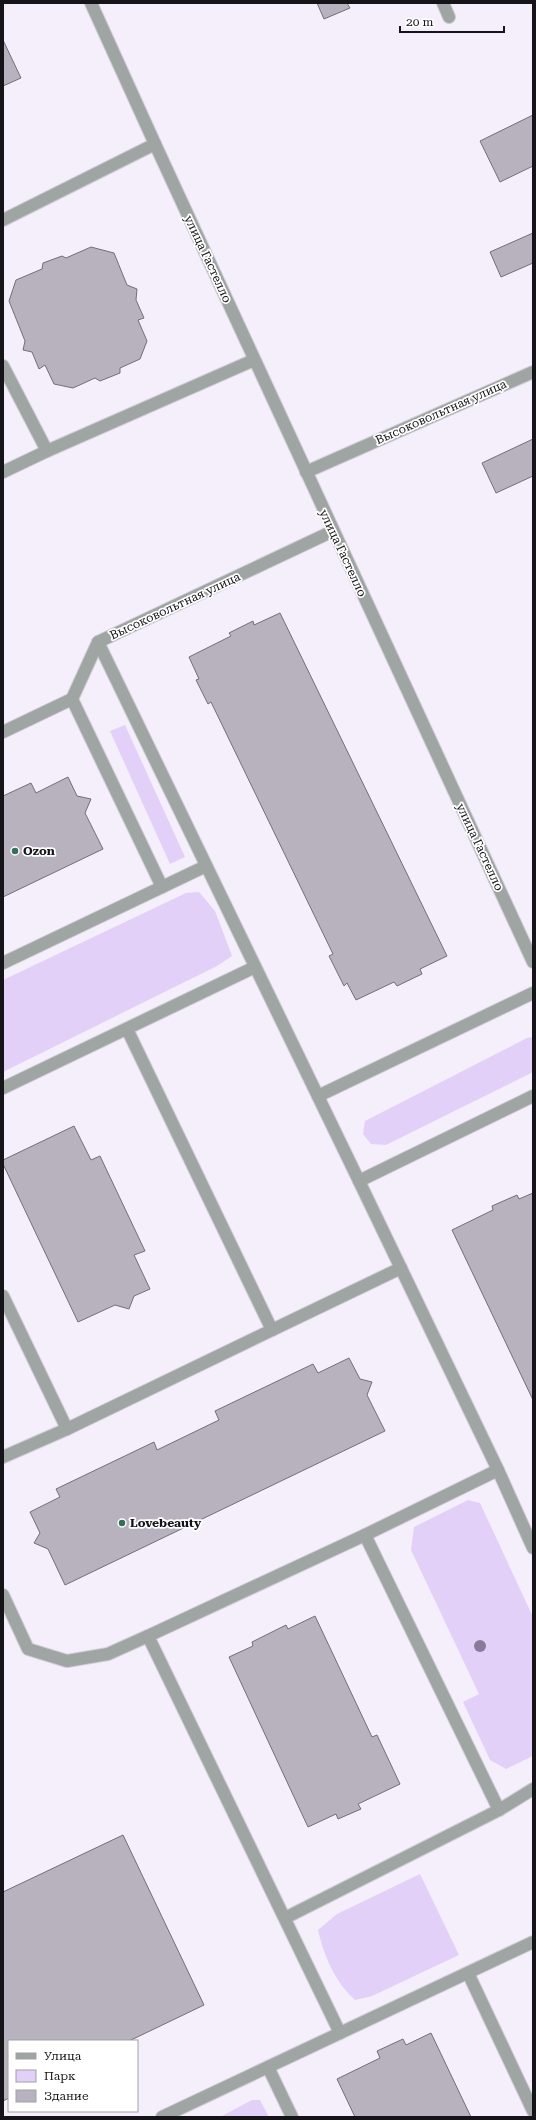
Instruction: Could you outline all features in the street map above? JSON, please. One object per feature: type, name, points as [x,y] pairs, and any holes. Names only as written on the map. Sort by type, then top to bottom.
[{"type":"street","name":"улица Гастелло","points":[[91,3],[254,360],[533,962]]},
{"type":"street","points":[[443,3],[449,17]]},
{"type":"street","points":[[3,220],[155,144]]},
{"type":"street","points":[[3,472],[47,451],[254,360]]},
{"type":"street","points":[[3,366],[47,451]]},
{"type":"street","name":"Высоковольтная улица","points":[[306,472],[533,372]]},
{"type":"street","name":"Высоковольтная улица","points":[[72,699],[98,642],[333,531]]},
{"type":"street","points":[[98,642],[359,1180],[498,1470],[533,1548]]},
{"type":"street","points":[[3,732],[72,699],[162,887]]},
{"type":"street","points":[[3,963],[206,866]]},
{"type":"street","points":[[3,1088],[255,967]]},
{"type":"street","points":[[318,1096],[533,993]]},
{"type":"street","points":[[127,1028],[272,1330]]},
{"type":"street","points":[[359,1180],[533,1096]]},
{"type":"street","points":[[3,1457],[67,1429],[401,1268]]},
{"type":"street","points":[[3,1296],[67,1429]]},
{"type":"street","points":[[3,1595],[28,1649],[67,1661],[108,1654],[365,1535],[498,1470]]},
{"type":"street","points":[[365,1535],[499,1810]]},
{"type":"street","points":[[148,1636],[340,2033]]},
{"type":"street","points":[[285,1918],[499,1810],[533,1789]]},
{"type":"street","points":[[162,2117],[533,1942]]},
{"type":"street","points":[[468,1973],[533,2112]]},
{"type":"street","points":[[268,2067],[292,2117]]},
{"type":"green space","points":[[125,725],[185,857],[170,864],[110,731]]},
{"type":"green space","points":[[199,892],[215,911],[232,956],[217,966],[3,1072],[3,980],[186,893]]},
{"type":"green space","points":[[533,1037],[533,1072],[386,1145],[371,1144],[363,1134],[365,1121],[527,1038]]},
{"type":"green space","points":[[468,1500],[480,1503],[533,1617],[533,1756],[506,1769],[490,1760],[463,1702],[479,1694],[411,1550],[414,1527]]},
{"type":"green space","points":[[420,1874],[459,1955],[372,1996],[355,2000],[336,1977],[331,1968],[318,1930],[337,1914]]},
{"type":"green space","points":[[252,2100],[260,2100],[269,2117],[220,2117]]},
{"type":"building","points":[[317,3],[347,3],[350,8],[324,19]]},
{"type":"building","points":[[3,40],[21,78],[3,86]]},
{"type":"building","points":[[533,115],[533,166],[500,182],[480,141]]},
{"type":"building","points":[[533,233],[533,263],[501,277],[490,252]]},
{"type":"building","points":[[91,247],[114,253],[127,285],[137,289],[136,300],[144,318],[138,320],[147,341],[140,359],[120,368],[120,373],[100,381],[95,378],[73,388],[54,384],[45,365],[39,369],[32,352],[23,350],[25,341],[9,301],[16,280],[42,269],[43,263],[62,256],[66,258]]},
{"type":"building","points":[[533,439],[533,476],[496,493],[482,463]]},
{"type":"building","points":[[280,613],[447,956],[420,969],[422,974],[397,986],[394,982],[356,1000],[347,983],[344,986],[329,956],[333,954],[211,702],[208,704],[196,680],[199,679],[189,657],[231,636],[229,633],[253,621],[254,625]]},
{"type":"building","points":[[68,777],[77,796],[91,799],[85,813],[103,849],[3,897],[3,796],[31,783],[36,793]]},
{"type":"building","points":[[74,1126],[91,1160],[100,1156],[145,1251],[134,1255],[150,1289],[134,1296],[129,1309],[115,1305],[78,1322],[3,1164],[3,1160]]},
{"type":"building","points":[[533,1193],[533,1400],[452,1230],[493,1210],[492,1206],[517,1195],[519,1199]]},
{"type":"building","points":[[349,1358],[360,1379],[372,1382],[367,1395],[385,1431],[65,1585],[48,1549],[34,1543],[40,1533],[30,1512],[60,1497],[56,1489],[154,1442],[157,1450],[219,1420],[215,1411],[313,1364],[318,1373]]},
{"type":"building","points":[[315,1616],[372,1737],[377,1735],[400,1784],[358,1804],[361,1809],[338,1819],[336,1814],[308,1827],[229,1657],[253,1646],[252,1642],[286,1625],[288,1629]]},
{"type":"building","points":[[123,1835],[204,2005],[131,2040],[8,2040],[8,2098],[3,2101],[3,1892]]},
{"type":"building","points":[[431,2033],[471,2117],[355,2117],[337,2079],[380,2058],[377,2051],[403,2039],[406,2045]]},
{"type":"place","name":"Ozon","points":[[15,851]]},
{"type":"place","name":"Lovebeauty","points":[[122,1523]]}]
